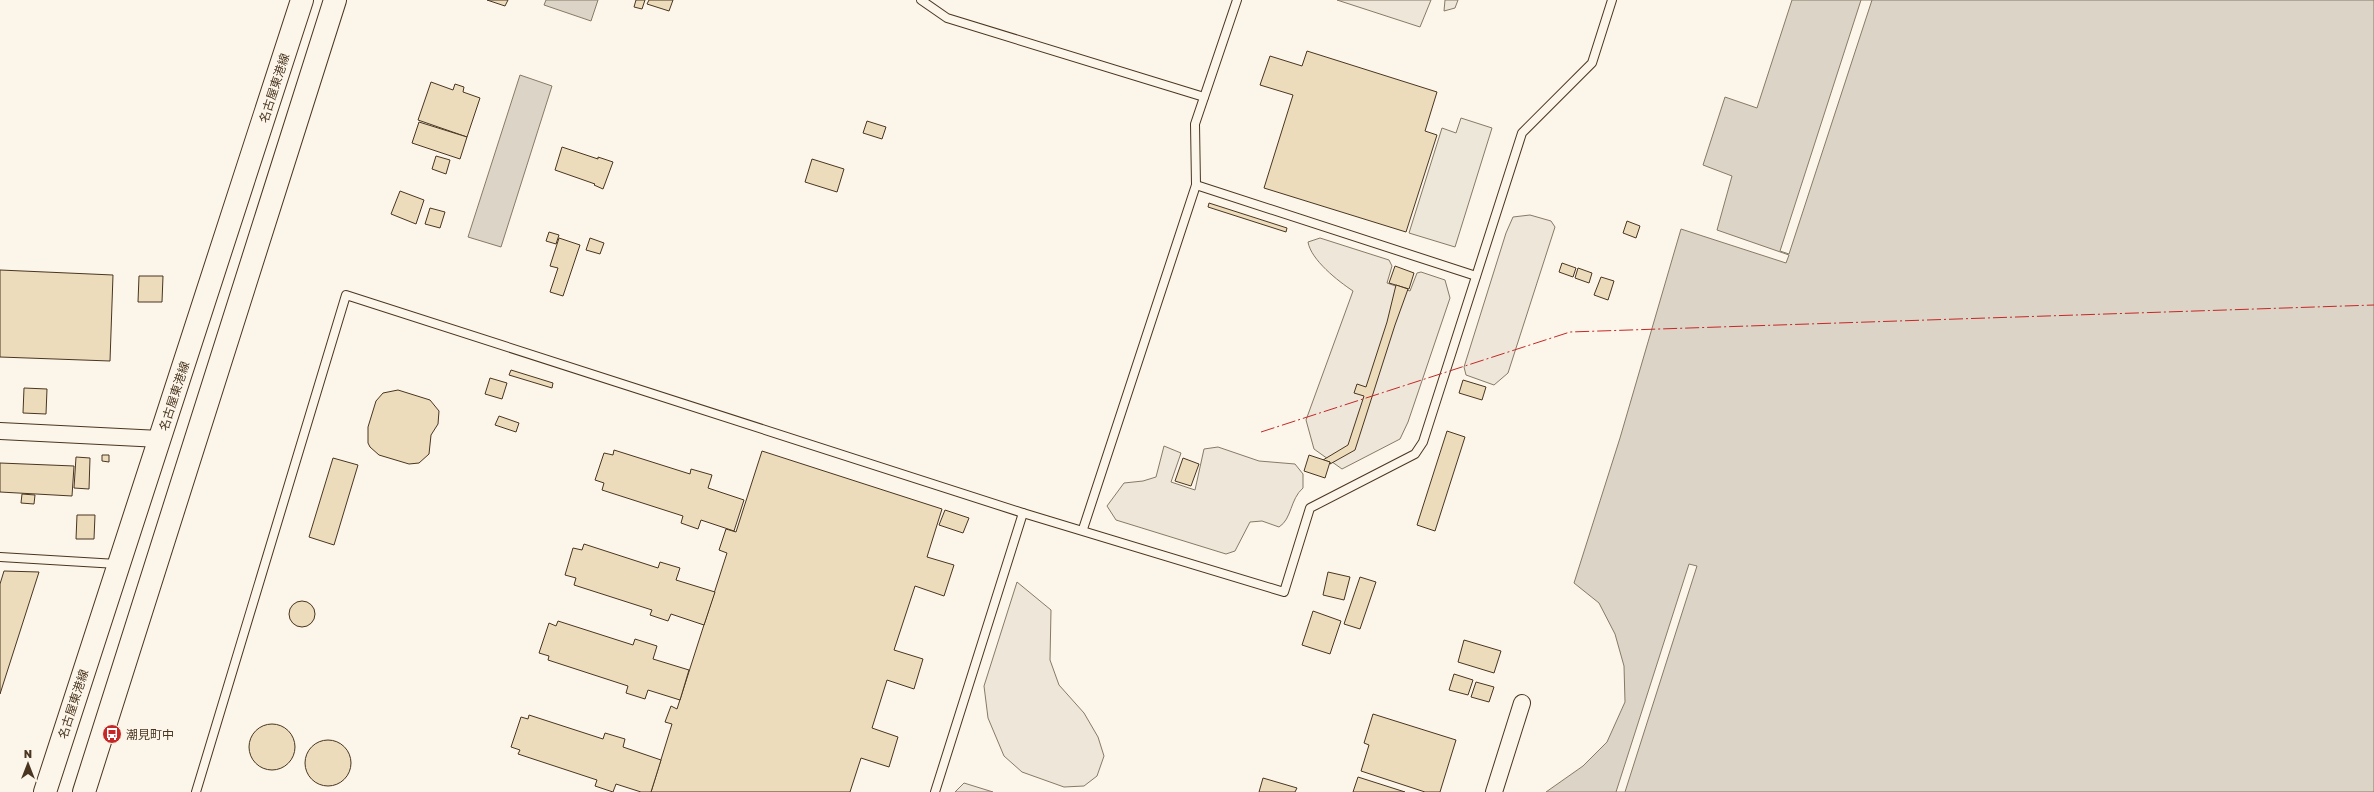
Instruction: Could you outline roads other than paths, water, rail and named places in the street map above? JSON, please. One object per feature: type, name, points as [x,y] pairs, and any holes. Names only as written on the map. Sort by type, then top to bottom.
[{"type":"main road","name":"名古屋東港線","points":[[45,792],[302,0]]},
{"type":"main road","points":[[84,792],[335,0]]},
{"type":"street","points":[[0,431],[160,438]]},
{"type":"street","points":[[1494,792],[1522,703]]},
{"type":"lane","points":[[921,0],[947,18],[1204,97]]},
{"type":"lane","points":[[1083,529],[1196,185],[1196,124],[1237,0]]},
{"type":"lane","points":[[196,792],[346,295],[1023,513],[1083,529],[1284,592],[1310,508],[1415,454],[1423,442],[1522,133],[1592,63],[1612,0]]},
{"type":"lane","points":[[1196,185],[1476,276]]},
{"type":"lane","points":[[935,792],[1023,513]]},
{"type":"lane","points":[[0,557],[118,564]]},
{"type":"place","name":"潮見町中","points":[[112,734]]}]
